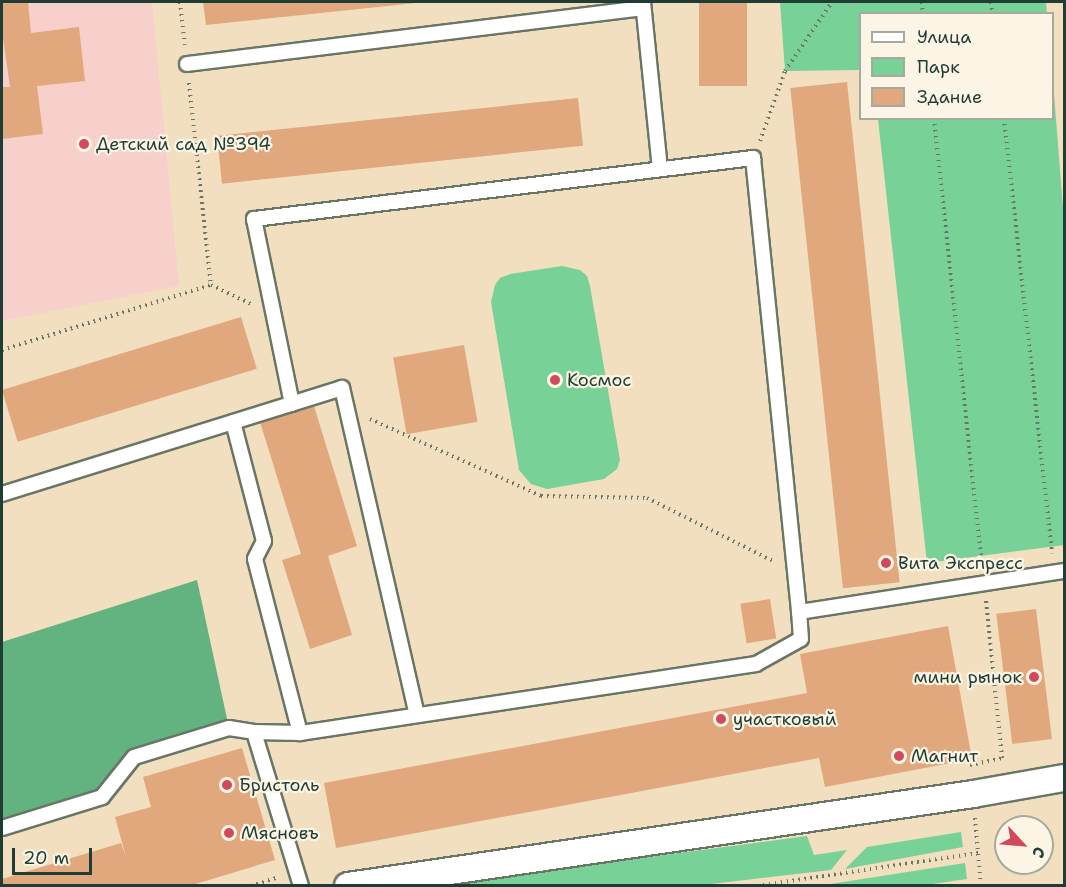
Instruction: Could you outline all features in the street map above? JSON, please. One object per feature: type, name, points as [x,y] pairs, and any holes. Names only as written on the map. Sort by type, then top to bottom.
[{"type":"street","points":[[348,885],[973,794],[1065,778]]},
{"type":"lane","points":[[187,64],[643,5],[660,169]]},
{"type":"lane","points":[[2,828],[102,797],[134,757],[229,728],[254,732],[300,733],[756,664],[801,639],[753,158],[254,219],[292,404]]},
{"type":"lane","points":[[2,494],[342,388],[417,715]]},
{"type":"lane","points":[[233,422],[264,541],[255,559],[300,733]]},
{"type":"lane","points":[[799,612],[1059,572]]},
{"type":"lane","points":[[254,732],[301,885]]},
{"type":"path","points":[[180,2],[211,285]]},
{"type":"path","points":[[753,158],[785,71],[832,2]]},
{"type":"path","points":[[934,120],[1002,758],[970,766]]},
{"type":"path","points":[[1004,120],[1059,572]]},
{"type":"path","points":[[2,350],[211,285],[274,316]]},
{"type":"path","points":[[347,409],[541,496],[647,498],[795,572]]},
{"type":"path","points":[[973,794],[981,885]]},
{"type":"path","points":[[757,885],[979,853]]},
{"type":"shaded area","name":"Детский сад №394","points":[[2,2],[152,2],[179,286],[2,321]]},
{"type":"green space","points":[[780,2],[1046,2],[1047,12],[859,12],[859,70],[785,71]]},
{"type":"green space","points":[[1054,94],[1064,220],[1064,545],[927,563],[878,120],[1054,120]]},
{"type":"green space","name":"Космос","points":[[562,266],[580,270],[587,276],[590,286],[620,460],[617,469],[604,479],[547,489],[531,484],[519,470],[491,302],[495,285],[500,278],[510,274]]},
{"type":"green space","points":[[197,580],[229,728],[134,757],[102,797],[2,827],[2,642]]},
{"type":"green space","points":[[961,832],[963,847],[845,869],[867,847]]},
{"type":"green space","points":[[807,836],[814,855],[847,850],[831,870],[703,885],[443,884]]},
{"type":"green space","points":[[965,863],[967,879],[926,885],[824,885]]},
{"type":"building","points":[[2,2],[28,2],[31,33],[79,27],[85,81],[37,86],[43,134],[2,139],[2,87],[10,87],[2,31]]},
{"type":"building","points":[[203,2],[416,2],[416,3],[206,25]]},
{"type":"building","points":[[699,2],[747,2],[747,86],[699,86]]},
{"type":"building","points":[[847,82],[900,582],[843,588],[790,88]]},
{"type":"building","points":[[578,98],[583,146],[222,184],[217,136]]},
{"type":"building","points":[[241,317],[257,369],[18,442],[2,390]]},
{"type":"building","points":[[464,345],[478,422],[407,434],[393,358]]},
{"type":"building","points":[[314,406],[357,546],[328,556],[352,635],[310,649],[282,560],[301,554],[260,422]]},
{"type":"building","points":[[770,599],[776,639],[747,643],[740,604]]},
{"type":"building","points":[[1036,609],[1052,739],[1012,744],[996,614]]},
{"type":"building","points":[[948,626],[972,759],[825,787],[819,758],[336,848],[324,783],[807,693],[800,654]]},
{"type":"building","points":[[242,748],[275,860],[189,886],[2,886],[2,879],[121,843],[126,857],[115,817],[151,807],[143,777]]},
{"type":"place","name":"Детский сад №394","points":[[84,144]]},
{"type":"place","name":"Космос","points":[[555,380]]},
{"type":"place","name":"Вита Экспресс","points":[[886,563]]},
{"type":"place","name":"мини рынок","points":[[1034,677]]},
{"type":"place","name":"участковый","points":[[721,719]]},
{"type":"place","name":"Магнит","points":[[899,756]]},
{"type":"place","name":"Бристоль","points":[[227,785]]},
{"type":"place","name":"Мясновъ","points":[[229,833]]}]
